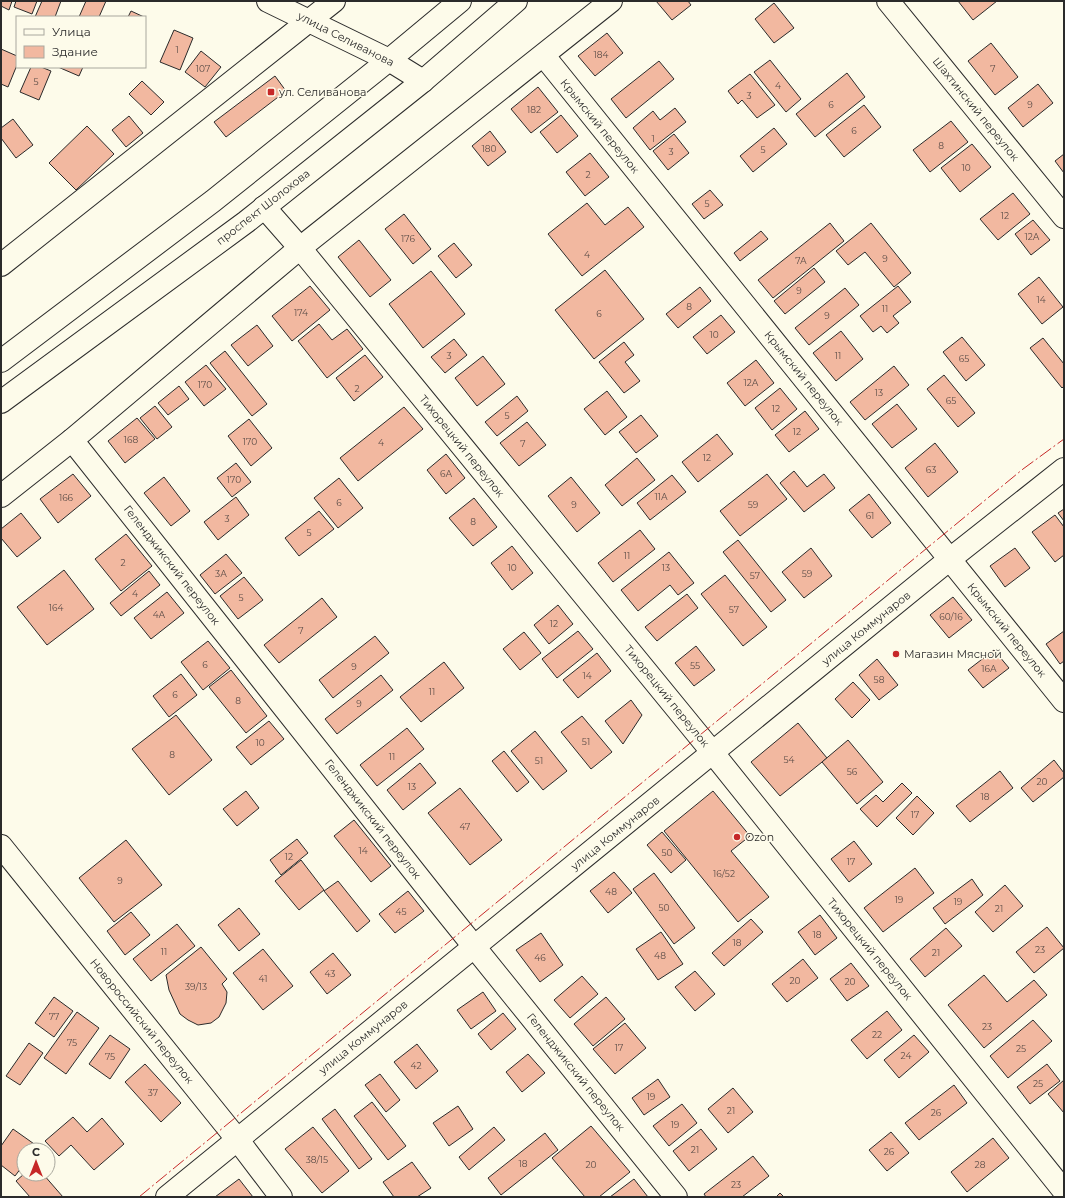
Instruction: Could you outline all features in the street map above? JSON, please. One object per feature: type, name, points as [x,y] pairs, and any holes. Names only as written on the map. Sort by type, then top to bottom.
[{"type":"street","name":"улица Селиванова","points":[[268,1],[389,60],[423,81]]},
{"type":"street","points":[[1,265],[334,1]]},
{"type":"street","points":[[1,361],[213,200],[389,60],[460,1]]},
{"type":"street","name":"проспект Шолохова","points":[[1,402],[241,226],[423,81],[516,1]]},
{"type":"street","points":[[1,496],[72,440],[300,248],[544,56],[611,1]]},
{"type":"street","name":"Шахтинский переулок","points":[[888,1],[1064,217]]},
{"type":"street","name":"Крымский переулок","points":[[544,56],[1064,701]]},
{"type":"street","name":"Тихорецкий переулок","points":[[264,207],[300,248],[714,753],[1064,1191]]},
{"type":"street","name":"Геленджикский переулок","points":[[72,440],[474,947],[676,1197]]},
{"type":"street","name":"улица Коммунаров","points":[[167,1197],[714,753],[950,559],[1064,469]]},
{"type":"street","name":"Новороссийский переулок","points":[[3,851],[237,1139],[281,1197]]},
{"type":"building","points":[[1,1],[12,1],[9,10],[1,6]]},
{"type":"building","points":[[16,1],[37,1],[32,14],[14,7]]},
{"type":"building","points":[[42,1],[61,1],[55,16],[35,16]]},
{"type":"building","points":[[86,1],[106,1],[99,16],[79,16]]},
{"type":"building","points":[[656,1],[688,1],[691,5],[672,20]]},
{"type":"building","points":[[958,1],[997,1],[973,20]]},
{"type":"building","points":[[774,3],[794,28],[774,43],[755,19]]},
{"type":"building","points":[[131,11],[142,16],[128,16]]},
{"type":"building","points":[[174,30],[193,38],[180,70],[160,62]]},
{"type":"building","points":[[607,33],[623,53],[595,76],[578,56]]},
{"type":"building","points":[[991,43],[1018,77],[995,95],[968,61]]},
{"type":"building","points":[[1,49],[16,56],[16,67],[8,87],[1,84]]},
{"type":"building","points":[[201,51],[221,67],[205,87],[185,72]]},
{"type":"building","points":[[770,60],[801,99],[786,112],[754,72]]},
{"type":"building","points":[[659,61],[674,79],[626,118],[611,99]]},
{"type":"building","points":[[31,68],[44,68],[51,71],[39,100],[20,92]]},
{"type":"building","points":[[60,68],[83,68],[79,76]]},
{"type":"building","points":[[847,73],[865,97],[815,137],[796,114]]},
{"type":"building","points":[[750,74],[775,105],[757,118],[742,100],[738,104],[728,91]]},
{"type":"building","points":[[275,76],[286,91],[226,137],[214,122]]},
{"type":"building","points":[[142,81],[164,102],[151,115],[129,94]]},
{"type":"building","points":[[1038,84],[1053,103],[1023,127],[1008,108]]},
{"type":"building","points":[[538,87],[558,112],[531,133],[511,109]]},
{"type":"building","points":[[864,105],[881,127],[844,157],[826,135]]},
{"type":"building","points":[[675,108],[686,122],[650,150],[633,128],[653,111],[660,120]]},
{"type":"building","points":[[561,115],[578,136],[557,153],[540,132]]},
{"type":"building","points":[[129,116],[143,133],[126,147],[112,130]]},
{"type":"building","points":[[13,119],[33,145],[16,158],[1,138],[1,128]]},
{"type":"building","points":[[951,121],[968,142],[930,172],[913,150]]},
{"type":"building","points":[[87,126],[114,154],[76,190],[49,163]]},
{"type":"building","points":[[774,128],[787,144],[753,172],[740,156]]},
{"type":"building","points":[[490,131],[506,152],[488,166],[472,146]]},
{"type":"building","points":[[674,134],[689,153],[668,170],[653,151]]},
{"type":"building","points":[[972,144],[991,167],[960,192],[941,168]]},
{"type":"building","points":[[590,153],[609,177],[585,196],[566,172]]},
{"type":"building","points":[[1064,154],[1064,173],[1055,161]]},
{"type":"building","points":[[710,190],[723,205],[704,219],[692,204]]},
{"type":"building","points":[[1013,193],[1030,214],[998,240],[980,219]]},
{"type":"building","points":[[587,203],[605,225],[628,207],[644,227],[582,276],[548,234]]},
{"type":"building","points":[[404,214],[431,249],[413,264],[385,229]]},
{"type":"building","points":[[1033,220],[1050,240],[1031,255],[1015,234]]},
{"type":"building","points":[[830,223],[844,241],[773,298],[758,280]]},
{"type":"building","points":[[871,223],[911,273],[894,287],[865,252],[848,265],[836,251]]},
{"type":"building","points":[[761,231],[768,239],[740,261],[734,253]]},
{"type":"building","points":[[359,240],[391,280],[370,297],[338,257]]},
{"type":"building","points":[[454,243],[472,265],[456,278],[438,256]]},
{"type":"building","points":[[814,268],[825,282],[785,314],[774,301]]},
{"type":"building","points":[[605,270],[644,319],[594,359],[555,310]]},
{"type":"building","points":[[431,271],[465,314],[423,348],[389,304]]},
{"type":"building","points":[[1039,277],[1063,307],[1042,324],[1018,294]]},
{"type":"building","points":[[310,286],[330,310],[292,341],[272,316]]},
{"type":"building","points":[[898,286],[911,302],[893,316],[899,323],[887,333],[881,326],[873,332],[860,316]]},
{"type":"building","points":[[700,287],[711,301],[678,328],[666,314]]},
{"type":"building","points":[[845,288],[859,305],[809,345],[795,328]]},
{"type":"building","points":[[721,315],[735,332],[707,354],[693,337]]},
{"type":"building","points":[[319,324],[332,340],[347,329],[363,349],[327,378],[298,341]]},
{"type":"building","points":[[257,325],[273,346],[248,366],[231,345]]},
{"type":"building","points":[[841,331],[863,359],[836,381],[813,353]]},
{"type":"building","points":[[962,337],[985,365],[966,381],[943,352]]},
{"type":"building","points":[[1043,338],[1064,364],[1064,386],[1062,388],[1030,348]]},
{"type":"building","points":[[454,339],[467,355],[445,373],[431,357]]},
{"type":"building","points":[[624,342],[634,355],[625,362],[640,381],[624,393],[599,362]]},
{"type":"building","points":[[225,351],[267,404],[252,416],[210,363]]},
{"type":"building","points":[[365,355],[383,377],[354,401],[336,378]]},
{"type":"building","points":[[483,356],[505,384],[477,406],[455,378]]},
{"type":"building","points":[[756,360],[774,383],[745,406],[727,383]]},
{"type":"building","points":[[206,365],[226,389],[204,406],[185,382]]},
{"type":"building","points":[[894,366],[909,385],[865,420],[850,402]]},
{"type":"building","points":[[944,375],[975,413],[958,427],[927,389]]},
{"type":"building","points":[[179,386],[189,399],[168,415],[158,403]]},
{"type":"building","points":[[780,388],[797,409],[772,430],[755,408]]},
{"type":"building","points":[[607,391],[627,417],[605,435],[584,409]]},
{"type":"building","points":[[517,396],[528,411],[497,436],[485,422]]},
{"type":"building","points":[[897,404],[917,429],[892,448],[872,424]]},
{"type":"building","points":[[155,406],[172,427],[157,439],[140,418]]},
{"type":"building","points":[[404,407],[423,429],[358,481],[340,458]]},
{"type":"building","points":[[805,411],[819,429],[789,452],[775,435]]},
{"type":"building","points":[[641,415],[658,436],[636,453],[619,432]]},
{"type":"building","points":[[137,418],[155,439],[125,463],[108,441]]},
{"type":"building","points":[[249,419],[272,448],[251,466],[228,436]]},
{"type":"building","points":[[527,422],[546,445],[519,466],[500,443]]},
{"type":"building","points":[[717,434],[733,454],[698,482],[682,462]]},
{"type":"building","points":[[935,443],[958,472],[928,497],[905,468]]},
{"type":"building","points":[[446,454],[465,478],[446,494],[427,470]]},
{"type":"building","points":[[637,458],[655,480],[622,506],[605,485]]},
{"type":"building","points":[[236,463],[251,482],[232,497],[217,478]]},
{"type":"building","points":[[794,471],[807,487],[824,474],[835,488],[804,512],[780,483]]},
{"type":"building","points":[[73,474],[91,496],[58,523],[40,499]]},
{"type":"building","points":[[767,474],[787,499],[740,536],[720,511]]},
{"type":"building","points":[[672,475],[686,492],[650,520],[637,503]]},
{"type":"building","points":[[164,477],[190,511],[171,526],[144,493]]},
{"type":"building","points":[[571,477],[600,513],[577,532],[548,496]]},
{"type":"building","points":[[339,478],[363,508],[338,528],[314,498]]},
{"type":"building","points":[[869,494],[891,523],[872,538],[849,510]]},
{"type":"building","points":[[236,497],[249,515],[218,540],[204,522]]},
{"type":"building","points":[[474,498],[497,527],[473,546],[449,518]]},
{"type":"building","points":[[1064,509],[1064,521],[1058,513]]},
{"type":"building","points":[[319,511],[334,529],[299,556],[285,538]]},
{"type":"building","points":[[21,513],[41,538],[17,557],[1,538],[1,529]]},
{"type":"building","points":[[1055,515],[1064,527],[1064,555],[1055,562],[1032,532]]},
{"type":"building","points":[[640,530],[655,549],[613,582],[598,563]]},
{"type":"building","points":[[126,534],[152,566],[121,591],[95,559]]},
{"type":"building","points":[[738,540],[786,600],[771,612],[723,552]]},
{"type":"building","points":[[512,546],[533,573],[512,590],[491,563]]},
{"type":"building","points":[[811,548],[832,576],[804,598],[782,572]]},
{"type":"building","points":[[1015,548],[1030,568],[1005,587],[990,566]]},
{"type":"building","points":[[669,552],[694,583],[678,595],[670,585],[638,611],[621,590]]},
{"type":"building","points":[[226,554],[242,573],[215,594],[200,575]]},
{"type":"building","points":[[64,570],[94,609],[47,645],[17,607]]},
{"type":"building","points":[[149,571],[160,585],[121,616],[110,603]]},
{"type":"building","points":[[725,575],[767,627],[743,646],[701,594]]},
{"type":"building","points":[[244,577],[263,600],[238,619],[220,596]]},
{"type":"building","points":[[167,592],[184,613],[151,639],[134,618]]},
{"type":"building","points":[[687,594],[698,608],[657,641],[645,627]]},
{"type":"building","points":[[953,597],[972,620],[949,638],[930,615]]},
{"type":"building","points":[[322,598],[337,617],[279,663],[264,645]]},
{"type":"building","points":[[558,605],[573,624],[549,644],[534,625]]},
{"type":"building","points":[[578,631],[593,649],[557,678],[542,659]]},
{"type":"building","points":[[1064,631],[1064,661],[1060,664],[1046,644]]},
{"type":"building","points":[[524,632],[541,653],[520,670],[503,649]]},
{"type":"building","points":[[375,636],[389,653],[333,698],[319,680]]},
{"type":"building","points":[[208,641],[230,668],[203,690],[181,662]]},
{"type":"building","points":[[696,646],[715,670],[694,686],[675,663]]},
{"type":"building","points":[[994,650],[1009,668],[983,688],[968,670]]},
{"type":"building","points":[[597,653],[611,671],[578,698],[563,680]]},
{"type":"building","points":[[877,659],[898,685],[879,700],[859,675]]},
{"type":"building","points":[[444,662],[464,688],[421,722],[400,697]]},
{"type":"building","points":[[231,670],[267,716],[246,733],[209,687]]},
{"type":"building","points":[[181,674],[197,695],[169,717],[153,696]]},
{"type":"building","points":[[381,675],[393,690],[337,734],[325,719]]},
{"type":"building","points":[[853,682],[870,700],[852,718],[835,699]]},
{"type":"building","points":[[631,700],[642,715],[623,744],[605,721]]},
{"type":"building","points":[[176,715],[212,760],[169,795],[132,749]]},
{"type":"building","points":[[582,716],[612,752],[591,769],[561,732]]},
{"type":"building","points":[[269,721],[284,739],[251,765],[236,747]]},
{"type":"building","points":[[798,723],[827,758],[780,796],[751,762]]},
{"type":"building","points":[[407,728],[424,749],[377,786],[360,765]]},
{"type":"building","points":[[535,731],[567,771],[543,790],[511,751]]},
{"type":"building","points":[[848,740],[883,782],[857,804],[822,762]]},
{"type":"building","points":[[504,751],[529,782],[517,792],[492,761]]},
{"type":"building","points":[[1054,760],[1064,773],[1064,777],[1033,802],[1021,788]]},
{"type":"building","points":[[420,763],[436,783],[403,810],[387,790]]},
{"type":"building","points":[[1000,771],[1013,788],[970,822],[956,806]]},
{"type":"building","points":[[902,783],[912,793],[877,827],[860,809],[876,795],[883,802]]},
{"type":"building","points":[[460,788],[502,840],[470,865],[428,813]]},
{"type":"building","points":[[246,791],[259,808],[237,826],[223,809]]},
{"type":"building","points":[[713,791],[750,836],[731,851],[769,897],[738,922],[664,831]]},
{"type":"building","points":[[917,796],[934,813],[913,835],[896,818]]},
{"type":"building","points":[[354,820],[391,866],[371,882],[334,836]]},
{"type":"building","points":[[662,832],[686,860],[671,873],[647,845]]},
{"type":"building","points":[[297,839],[308,853],[281,875],[270,860]]},
{"type":"building","points":[[126,840],[162,885],[114,922],[79,878]]},
{"type":"building","points":[[854,841],[872,864],[849,882],[831,859]]},
{"type":"building","points":[[301,860],[324,890],[299,910],[275,881]]},
{"type":"building","points":[[915,868],[934,893],[883,932],[864,908]]},
{"type":"building","points":[[614,872],[632,893],[608,913],[590,891]]},
{"type":"building","points":[[654,873],[695,928],[674,944],[633,889]]},
{"type":"building","points":[[972,879],[983,895],[945,924],[933,908]]},
{"type":"building","points":[[338,881],[370,921],[357,932],[324,891]]},
{"type":"building","points":[[1005,885],[1023,906],[993,932],[975,912]]},
{"type":"building","points":[[408,891],[424,911],[395,933],[379,914]]},
{"type":"building","points":[[239,908],[260,934],[239,951],[218,925]]},
{"type":"building","points":[[131,912],[150,935],[125,955],[107,931]]},
{"type":"building","points":[[820,915],[837,938],[815,955],[798,932]]},
{"type":"building","points":[[751,919],[763,932],[724,966],[712,953]]},
{"type":"building","points":[[177,924],[195,946],[151,981],[133,959]]},
{"type":"building","points":[[1047,927],[1064,948],[1034,973],[1016,952]]},
{"type":"building","points":[[946,928],[962,946],[925,977],[910,959]]},
{"type":"building","points":[[661,932],[683,964],[658,980],[636,949]]},
{"type":"building","points":[[541,933],[563,965],[540,982],[516,950]]},
{"type":"building","points":[[201,947],[227,979],[222,984],[227,992],[226,1003],[219,1017],[211,1023],[198,1025],[180,1014],[169,990],[166,975]]},
{"type":"building","points":[[263,949],[293,986],[263,1010],[233,973]]},
{"type":"building","points":[[333,953],[351,975],[327,994],[310,972]]},
{"type":"building","points":[[803,959],[818,978],[787,1002],[772,984]]},
{"type":"building","points":[[851,963],[869,986],[847,1001],[830,979]]},
{"type":"building","points":[[695,971],[715,994],[695,1011],[675,987]]},
{"type":"building","points":[[984,975],[1007,1002],[1034,980],[1047,995],[984,1048],[948,1005]]},
{"type":"building","points":[[582,976],[598,994],[570,1018],[554,1000]]},
{"type":"building","points":[[483,992],[496,1011],[471,1029],[457,1010]]},
{"type":"building","points":[[54,997],[73,1011],[54,1037],[35,1023]]},
{"type":"building","points":[[606,997],[625,1019],[593,1046],[574,1024]]},
{"type":"building","points":[[887,1011],[902,1030],[867,1059],[851,1040]]},
{"type":"building","points":[[77,1012],[99,1028],[66,1074],[44,1058]]},
{"type":"building","points":[[503,1013],[516,1029],[491,1050],[478,1034]]},
{"type":"building","points":[[1033,1020],[1052,1041],[1008,1078],[990,1056]]},
{"type":"building","points":[[625,1023],[646,1048],[615,1074],[593,1049]]},
{"type":"building","points":[[110,1035],[130,1049],[110,1079],[89,1064]]},
{"type":"building","points":[[914,1035],[929,1052],[899,1078],[884,1060]]},
{"type":"building","points":[[29,1043],[43,1053],[20,1085],[6,1076]]},
{"type":"building","points":[[417,1044],[438,1071],[416,1089],[394,1062]]},
{"type":"building","points":[[528,1054],[545,1073],[522,1092],[506,1072]]},
{"type":"building","points":[[145,1064],[181,1103],[161,1122],[125,1082]]},
{"type":"building","points":[[1047,1064],[1060,1081],[1030,1104],[1017,1087]]},
{"type":"building","points":[[380,1074],[400,1100],[386,1112],[365,1085]]},
{"type":"building","points":[[658,1079],[670,1097],[644,1115],[632,1098]]},
{"type":"building","points":[[1064,1080],[1064,1113],[1048,1094]]},
{"type":"building","points":[[954,1085],[967,1103],[919,1140],[905,1123]]},
{"type":"building","points":[[733,1088],[753,1112],[728,1133],[708,1109]]},
{"type":"building","points":[[372,1102],[406,1146],[388,1160],[354,1116]]},
{"type":"building","points":[[682,1104],[697,1123],[669,1146],[653,1126]]},
{"type":"building","points":[[458,1106],[473,1129],[449,1146],[433,1123]]},
{"type":"building","points":[[335,1109],[372,1159],[359,1169],[322,1119]]},
{"type":"building","points":[[73,1117],[87,1132],[102,1118],[124,1144],[94,1170],[71,1145],[59,1156],[56,1153],[56,1142],[45,1141]]},
{"type":"building","points":[[591,1126],[630,1172],[599,1197],[585,1197],[552,1158]]},
{"type":"building","points":[[313,1127],[349,1171],[322,1193],[285,1149]]},
{"type":"building","points":[[494,1127],[505,1140],[469,1170],[459,1157]]},
{"type":"building","points":[[13,1129],[31,1142],[16,1142],[15,1176],[1,1165],[1,1146]]},
{"type":"building","points":[[701,1129],[717,1149],[689,1171],[673,1151]]},
{"type":"building","points":[[891,1132],[909,1153],[887,1171],[869,1150]]},
{"type":"building","points":[[545,1133],[558,1150],[501,1195],[488,1178]]},
{"type":"building","points":[[993,1138],[1009,1158],[967,1192],[951,1172]]},
{"type":"building","points":[[753,1156],[769,1176],[742,1197],[706,1197],[704,1194]]},
{"type":"building","points":[[412,1162],[431,1188],[417,1197],[394,1197],[383,1182]]},
{"type":"building","points":[[239,1179],[253,1197],[215,1197]]},
{"type":"building","points":[[634,1179],[648,1197],[610,1197]]},
{"type":"building","points":[[17,1182],[50,1182],[63,1197],[30,1197]]},
{"type":"building","points":[[780,1193],[784,1197],[776,1197]]},
{"type":"power","points":[[139,1197],[1023,469],[1064,439]]},
{"type":"place","name":"ул. Селиванова","points":[[271,92]]},
{"type":"place","name":"Магазин Мясной","points":[[896,654]]},
{"type":"place","name":"Ozon","points":[[737,837]]}]
